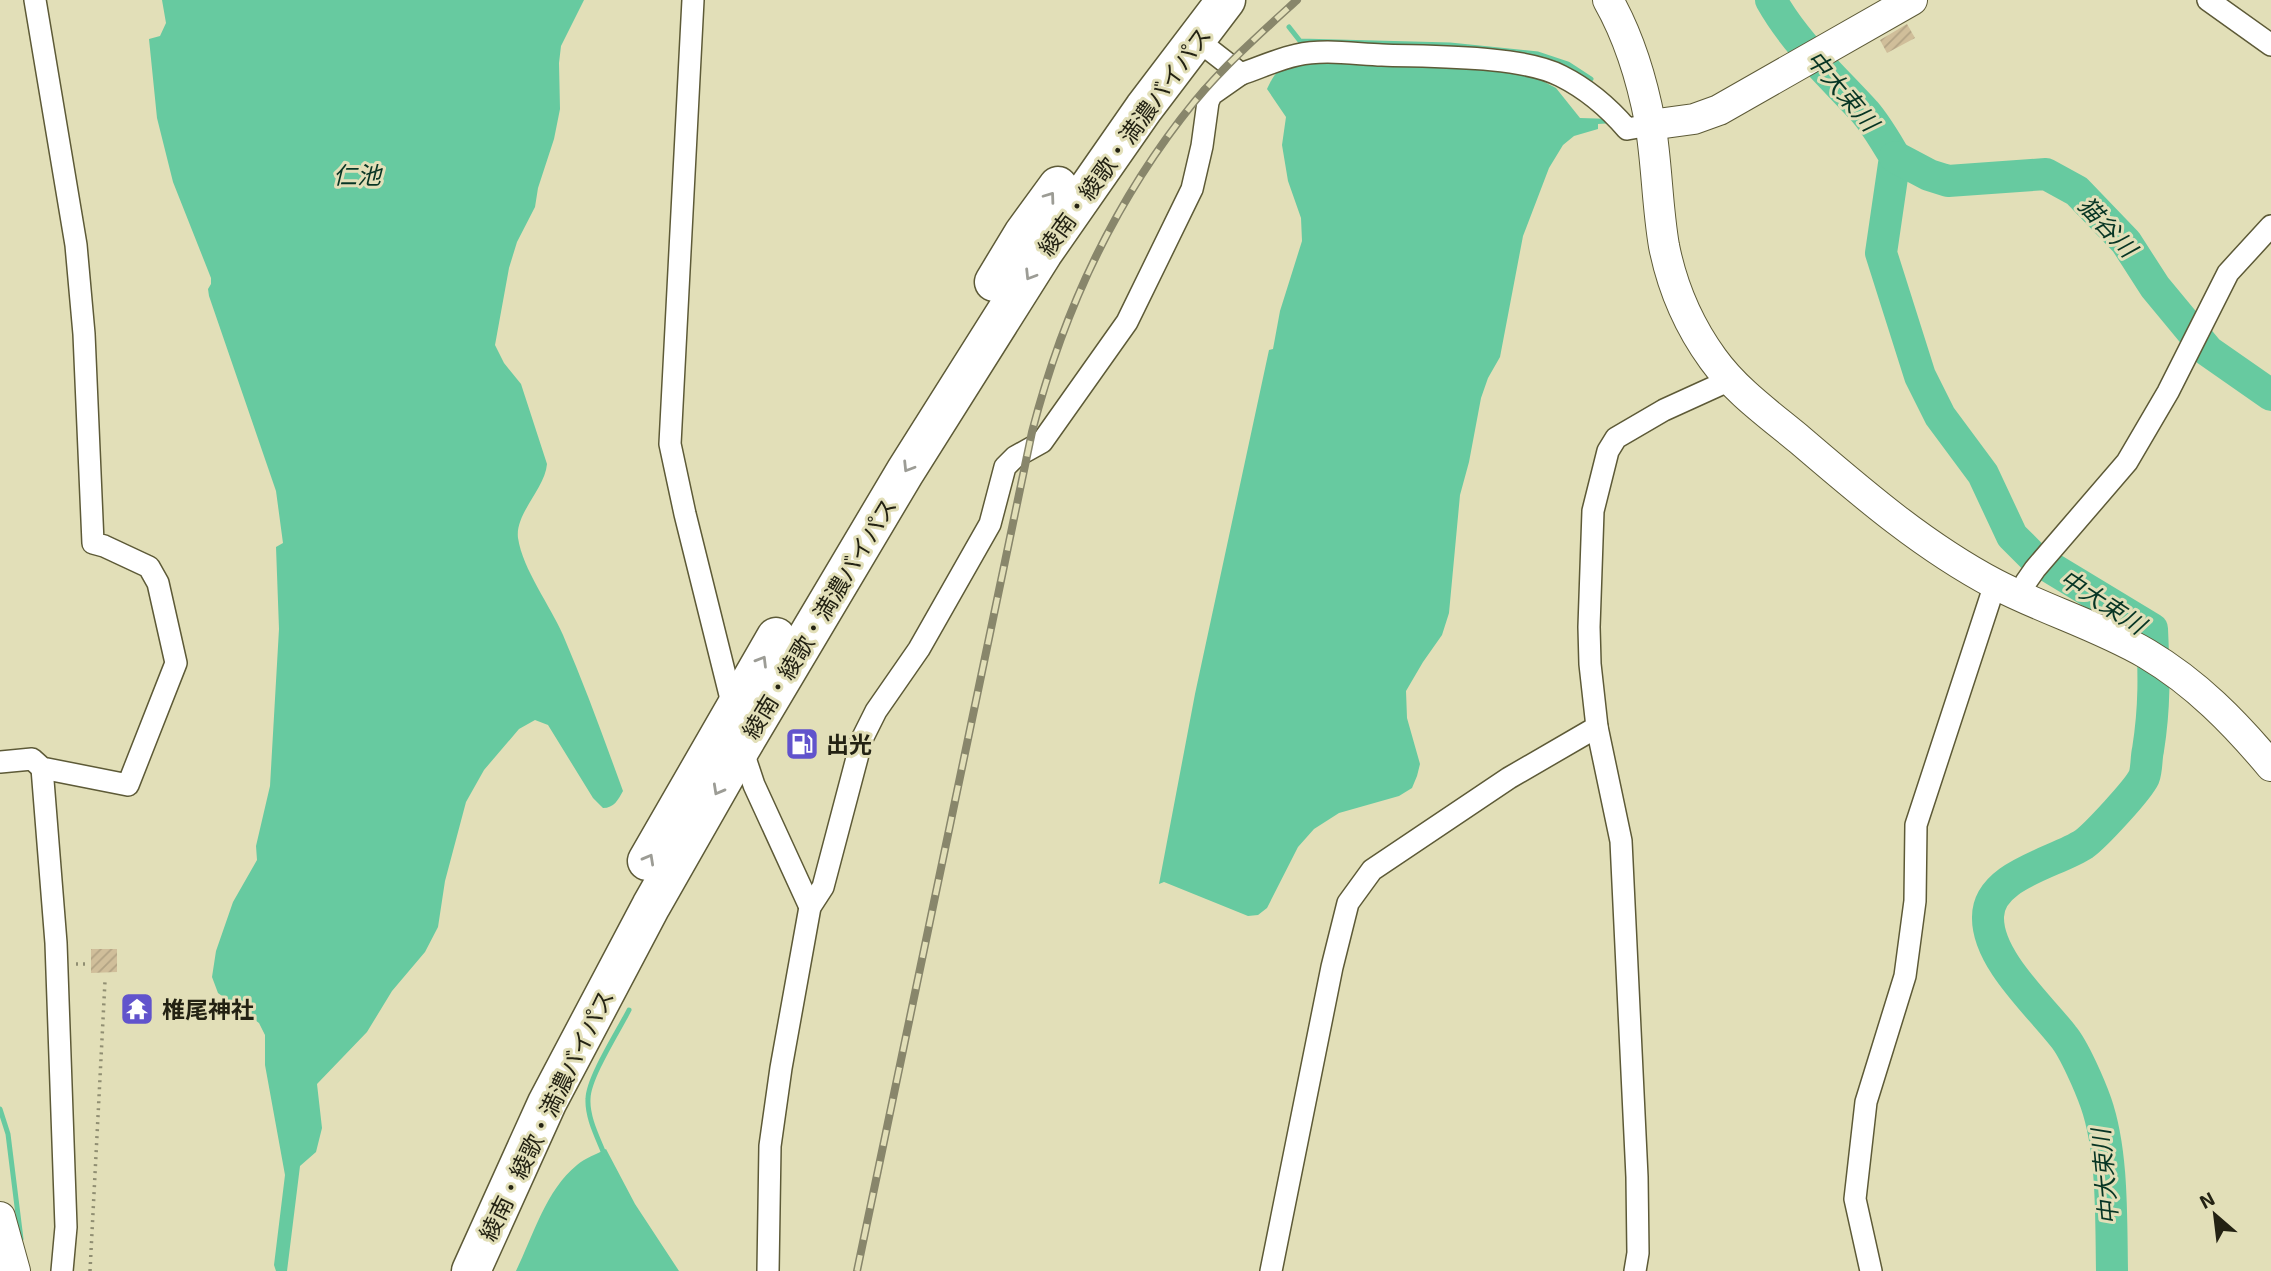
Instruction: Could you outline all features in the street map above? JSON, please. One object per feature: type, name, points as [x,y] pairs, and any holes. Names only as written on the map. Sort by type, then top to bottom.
[{"type":"highway","name":"綾南・綾歌・満濃バイパス","points":[[445,1271],[529,1091],[619,914],[733,708],[1023,234],[1193,0]]},
{"type":"highway","name":"綾南・綾歌・満濃バイパス","points":[[471,1271],[547,1103],[651,906],[741,748],[905,472],[1043,253],[1144,108],[1226,0]]},
{"type":"street","points":[[0,762],[32,759],[42,768],[128,785],[176,663],[158,583],[149,566],[104,545],[93,543],[84,334],[76,245],[35,0]]},
{"type":"street","points":[[693,0],[670,444],[741,748],[754,785],[810,906]]},
{"type":"street","points":[[1608,0],[1631,50],[1642,84],[1650,125],[1664,246],[1674,281],[1698,338],[1730,380],[1898,523],[1933,547],[2008,590],[2155,659],[2190,683],[2271,766]]},
{"type":"street","points":[[768,1271],[770,1146],[781,1068],[810,906],[823,887],[862,739],[876,711],[919,649],[990,524],[1006,467],[1015,457],[1042,442],[1126,322],[1192,189],[1211,95],[1241,74],[1297,55],[1340,53],[1524,64],[1559,75],[1606,108],[1627,129],[1694,119],[1719,110],[1912,0]]},
{"type":"street","points":[[2208,0],[2271,45]]},
{"type":"street","points":[[1196,39],[1241,74]]},
{"type":"street","points":[[1871,1271],[1855,1199],[1866,1102],[1905,976],[1915,901],[1916,825],[2008,590],[2026,582],[2127,462],[2197,336],[2228,273],[2271,226]]},
{"type":"street","points":[[1635,1271],[1638,1253],[1636,1177],[1621,841],[1597,727],[1590,664],[1593,512],[1608,451],[1616,438],[1730,380]]},
{"type":"street","points":[[1271,1271],[1332,967],[1348,903],[1372,870],[1509,778],[1597,727]]},
{"type":"street","points":[[42,768],[56,943],[65,1227],[62,1271]]},
{"type":"street","points":[[0,1217],[15,1271]]},
{"type":"path","points":[[90,1271],[105,981]]},
{"type":"water","name":"仁池","points":[[162,0],[584,0],[561,46],[560,109],[554,139],[538,188],[535,207],[517,242],[509,268],[495,345],[504,363],[521,384],[547,464],[541,483],[521,519],[518,538],[521,550],[531,575],[563,635],[623,791],[613,805],[603,808],[593,798],[548,725],[535,720],[519,729],[484,770],[466,802],[445,881],[438,927],[425,952],[392,991],[367,1032],[317,1084],[322,1128],[316,1152],[300,1166],[287,1271],[276,1271],[274,1265],[285,1175],[265,1065],[265,1035],[259,1023],[218,993],[212,977],[216,951],[233,902],[257,860],[256,846],[270,786],[279,629],[276,547],[283,543],[276,491],[209,296],[211,278],[173,182],[157,118],[149,39],[160,36],[166,23]]},
{"type":"water","points":[[1316,62],[1500,70],[1533,76],[1556,88],[1580,118],[1613,119],[1614,123],[1598,124],[1598,129],[1574,136],[1563,145],[1549,168],[1523,236],[1500,357],[1481,398],[1460,495],[1449,613],[1442,635],[1406,691],[1407,718],[1420,764],[1412,788],[1399,796],[1339,813],[1314,829],[1298,847],[1267,908],[1258,915],[1248,916],[1164,882],[1159,884],[1195,694],[1269,350],[1273,349],[1280,311],[1302,241],[1301,218],[1288,181],[1282,145],[1286,117],[1267,89],[1276,74],[1286,66]]},
{"type":"water","points":[[606,1149],[635,1204],[679,1271],[516,1271],[541,1214],[557,1187],[580,1163]]},
{"type":"building","points":[[1907,24],[1915,38],[1887,53],[1880,40]]},
{"type":"building","points":[[91,949],[117,949],[117,972],[91,973]]},
{"type":"waterway","name":"中大束川","points":[[1771,0],[1803,45],[1869,117],[1895,157],[1881,253],[1920,376],[1940,416],[1983,474],[2012,536],[2033,557],[2152,629],[2153,704],[2144,777],[2134,792],[2084,844],[2011,880],[1991,903],[1988,917],[1990,933],[2005,965],[2067,1042],[2096,1103],[2106,1142],[2112,1271]]},
{"type":"waterway","points":[[1289,27],[1300,41],[1450,45],[1538,54],[1568,64],[1591,79]]},
{"type":"waterway","name":"猫谷川","points":[[1895,157],[1929,175],[1948,181],[2046,174],[2077,191],[2126,242],[2155,287],[2208,351],[2271,395]]},
{"type":"waterway","points":[[605,1156],[589,1113],[589,1090],[598,1067],[629,1010]]},
{"type":"waterway","points":[[0,1109],[8,1134],[21,1239]]},
{"type":"railway","points":[[857,1271],[1032,432],[1059,343],[1076,300],[1117,216],[1167,138],[1219,74],[1297,0]]},
{"type":"place","name":"出光","points":[[802,744]]},
{"type":"place","name":"椎尾神社","points":[[137,1009]]}]
